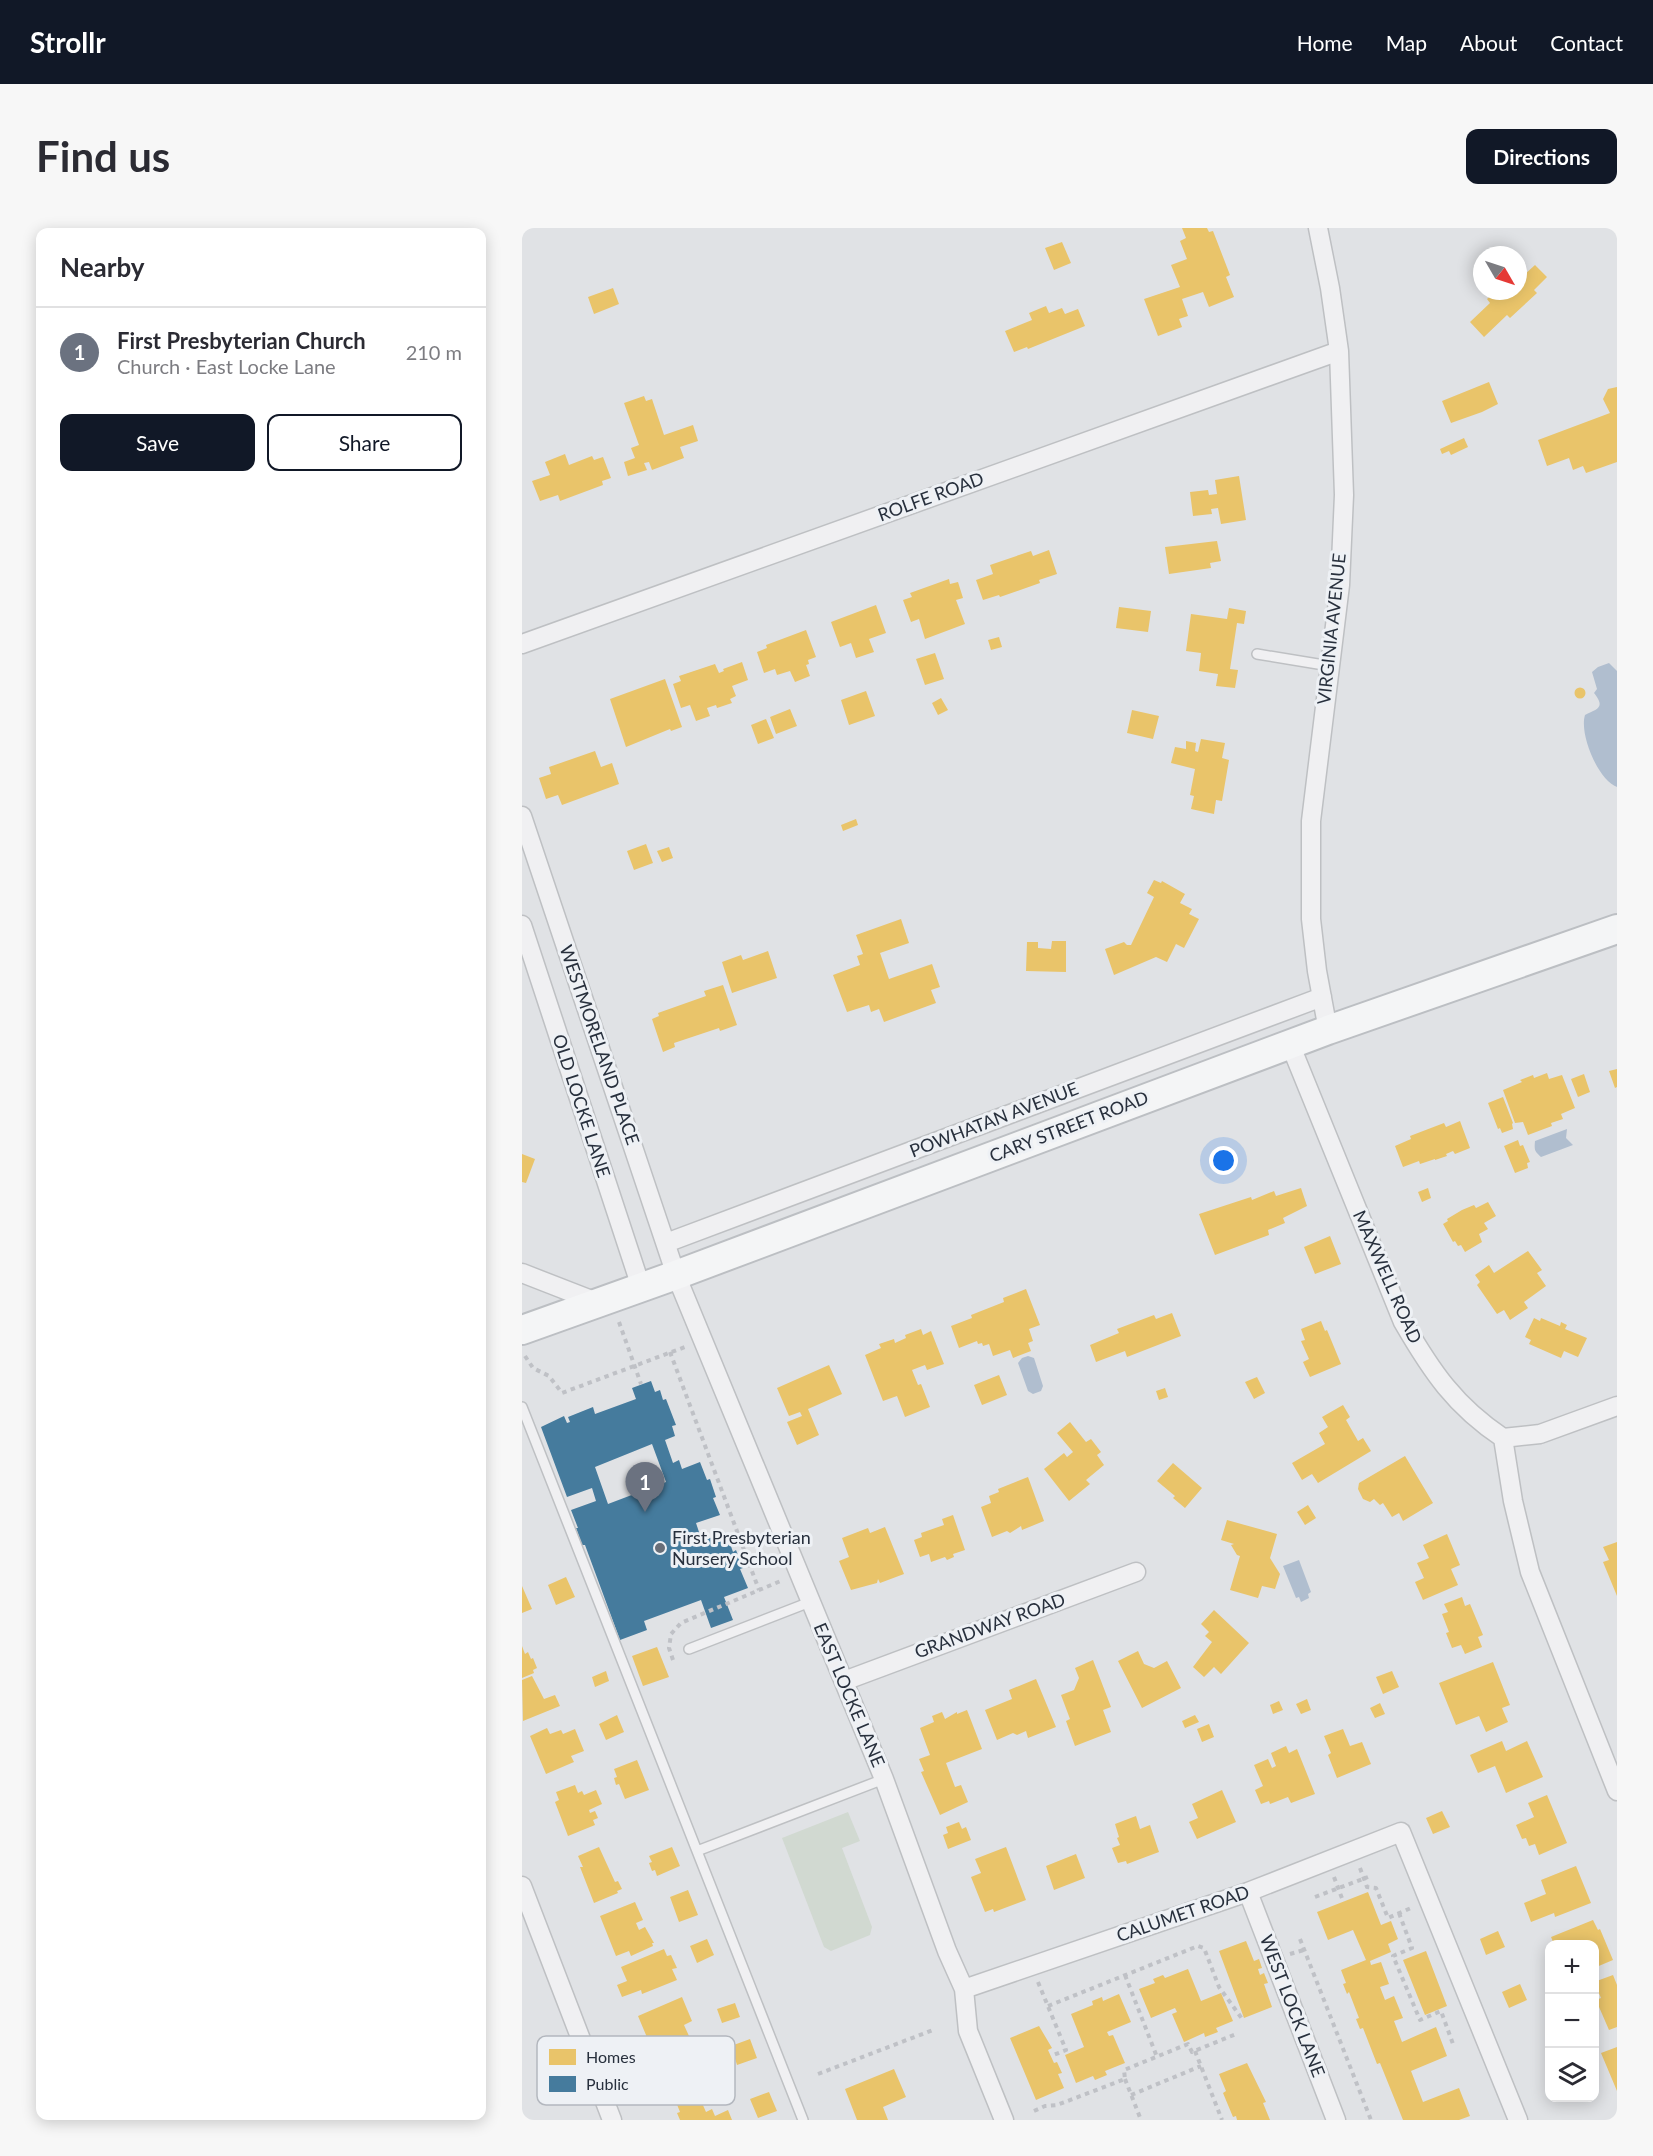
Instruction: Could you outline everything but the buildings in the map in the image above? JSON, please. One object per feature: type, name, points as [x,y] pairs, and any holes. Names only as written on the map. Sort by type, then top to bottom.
[{"type":"main road","name":"CARY STREET ROAD","points":[[524,1343],[609,1312],[641,1287],[1328,1030],[1617,929]]},
{"type":"street","name":"VIRGINIA AVENUE","points":[[1317,228],[1330,288],[1339,351],[1344,495],[1340,585],[1311,821],[1311,919],[1328,1030]]},
{"type":"street","name":"ROLFE ROAD","points":[[522,644],[1339,351]]},
{"type":"street","name":"WESTMORELAND PLACE","points":[[522,816],[676,1275]]},
{"type":"street","name":"OLD LOCKE LANE","points":[[522,925],[641,1287]]},
{"type":"street","name":"POWHATAN AVENUE","points":[[666,1243],[1322,997]]},
{"type":"street","name":"MAXWELL ROAD","points":[[1290,1044],[1403,1322],[1424,1359],[1449,1393],[1480,1422],[1503,1438]]},
{"type":"street","points":[[522,1273],[609,1312]]},
{"type":"street","name":"EAST LOCKE LANE","points":[[676,1275],[884,1779],[947,1951],[964,1989],[968,2031],[1004,2120]]},
{"type":"street","points":[[1617,1406],[1540,1434],[1503,1438],[1513,1502],[1530,1572],[1617,1791]]},
{"type":"street","name":"GRANDWAY ROAD","points":[[844,1681],[1136,1572]]},
{"type":"street","name":"CALUMET ROAD","points":[[964,1989],[1248,1892],[1401,1832],[1518,2120]]},
{"type":"street","points":[[522,1886],[580,2036]]},
{"type":"street","name":"WEST LOCK LANE","points":[[1248,1892],[1336,2120]]},
{"type":"street","points":[[606,2105],[612,2120]]},
{"type":"lane","points":[[1257,654],[1329,666]]},
{"type":"lane","points":[[522,1407],[803,2120]]},
{"type":"lane","points":[[689,1649],[810,1602]]},
{"type":"lane","points":[[698,1851],[884,1779]]},
{"type":"path","points":[[609,1312],[641,1384]]},
{"type":"path","points":[[524,1343],[527,1361],[533,1368],[549,1376],[562,1393],[686,1346]]},
{"type":"path","points":[[670,1352],[759,1590]]},
{"type":"path","points":[[522,1364],[527,1361]]},
{"type":"path","points":[[672,1660],[669,1648],[670,1634],[681,1623],[778,1582]]},
{"type":"path","points":[[1361,1870],[1366,1877],[1367,1887],[1376,1888],[1389,1918],[1406,1910]]},
{"type":"path","points":[[1315,1897],[1366,1877]]},
{"type":"path","points":[[1335,1881],[1343,1901]]},
{"type":"path","points":[[1399,1913],[1412,1948],[1393,1956],[1420,2020],[1441,2011],[1453,2044]]},
{"type":"path","points":[[1299,1940],[1371,2120]]},
{"type":"path","points":[[1048,2006],[1198,1946],[1204,1948],[1219,1987],[1243,2020]]},
{"type":"path","points":[[1286,1956],[1304,1950]]},
{"type":"path","points":[[1125,1975],[1157,2057]]},
{"type":"path","points":[[1040,1986],[1066,2050],[1051,2056]]},
{"type":"path","points":[[818,2074],[933,2030]]},
{"type":"path","points":[[1141,2120],[1125,2079],[1124,2070],[1188,2044],[1192,2052],[1236,2034]]},
{"type":"path","points":[[1195,2050],[1222,2120]]},
{"type":"path","points":[[1131,2095],[1201,2066]]},
{"type":"path","points":[[1034,2111],[1045,2106],[1057,2105],[1125,2079]]},
{"type":"shaded area","points":[[848,1812],[860,1841],[842,1848],[872,1927],[870,1935],[831,1951],[824,1947],[782,1838]]},
{"type":"water","points":[[1609,663],[1617,671],[1617,787],[1610,783],[1597,766],[1587,744],[1584,723],[1585,715],[1600,705],[1594,693],[1597,689],[1592,672]]},
{"type":"water","points":[[1567,1129],[1566,1138],[1573,1145],[1541,1157],[1536,1152],[1535,1141]]},
{"type":"water","points":[[1028,1356],[1034,1358],[1043,1386],[1041,1391],[1033,1394],[1028,1391],[1018,1363],[1022,1358]]},
{"type":"water","points":[[1299,1560],[1311,1592],[1308,1594],[1309,1598],[1301,1602],[1299,1597],[1296,1598],[1283,1566]]},
{"type":"place","name":"First Presbyterian Church","points":[[645,1512]]},
{"type":"place","name":"First Presbyterian Nursery School","points":[[660,1548]]}]
